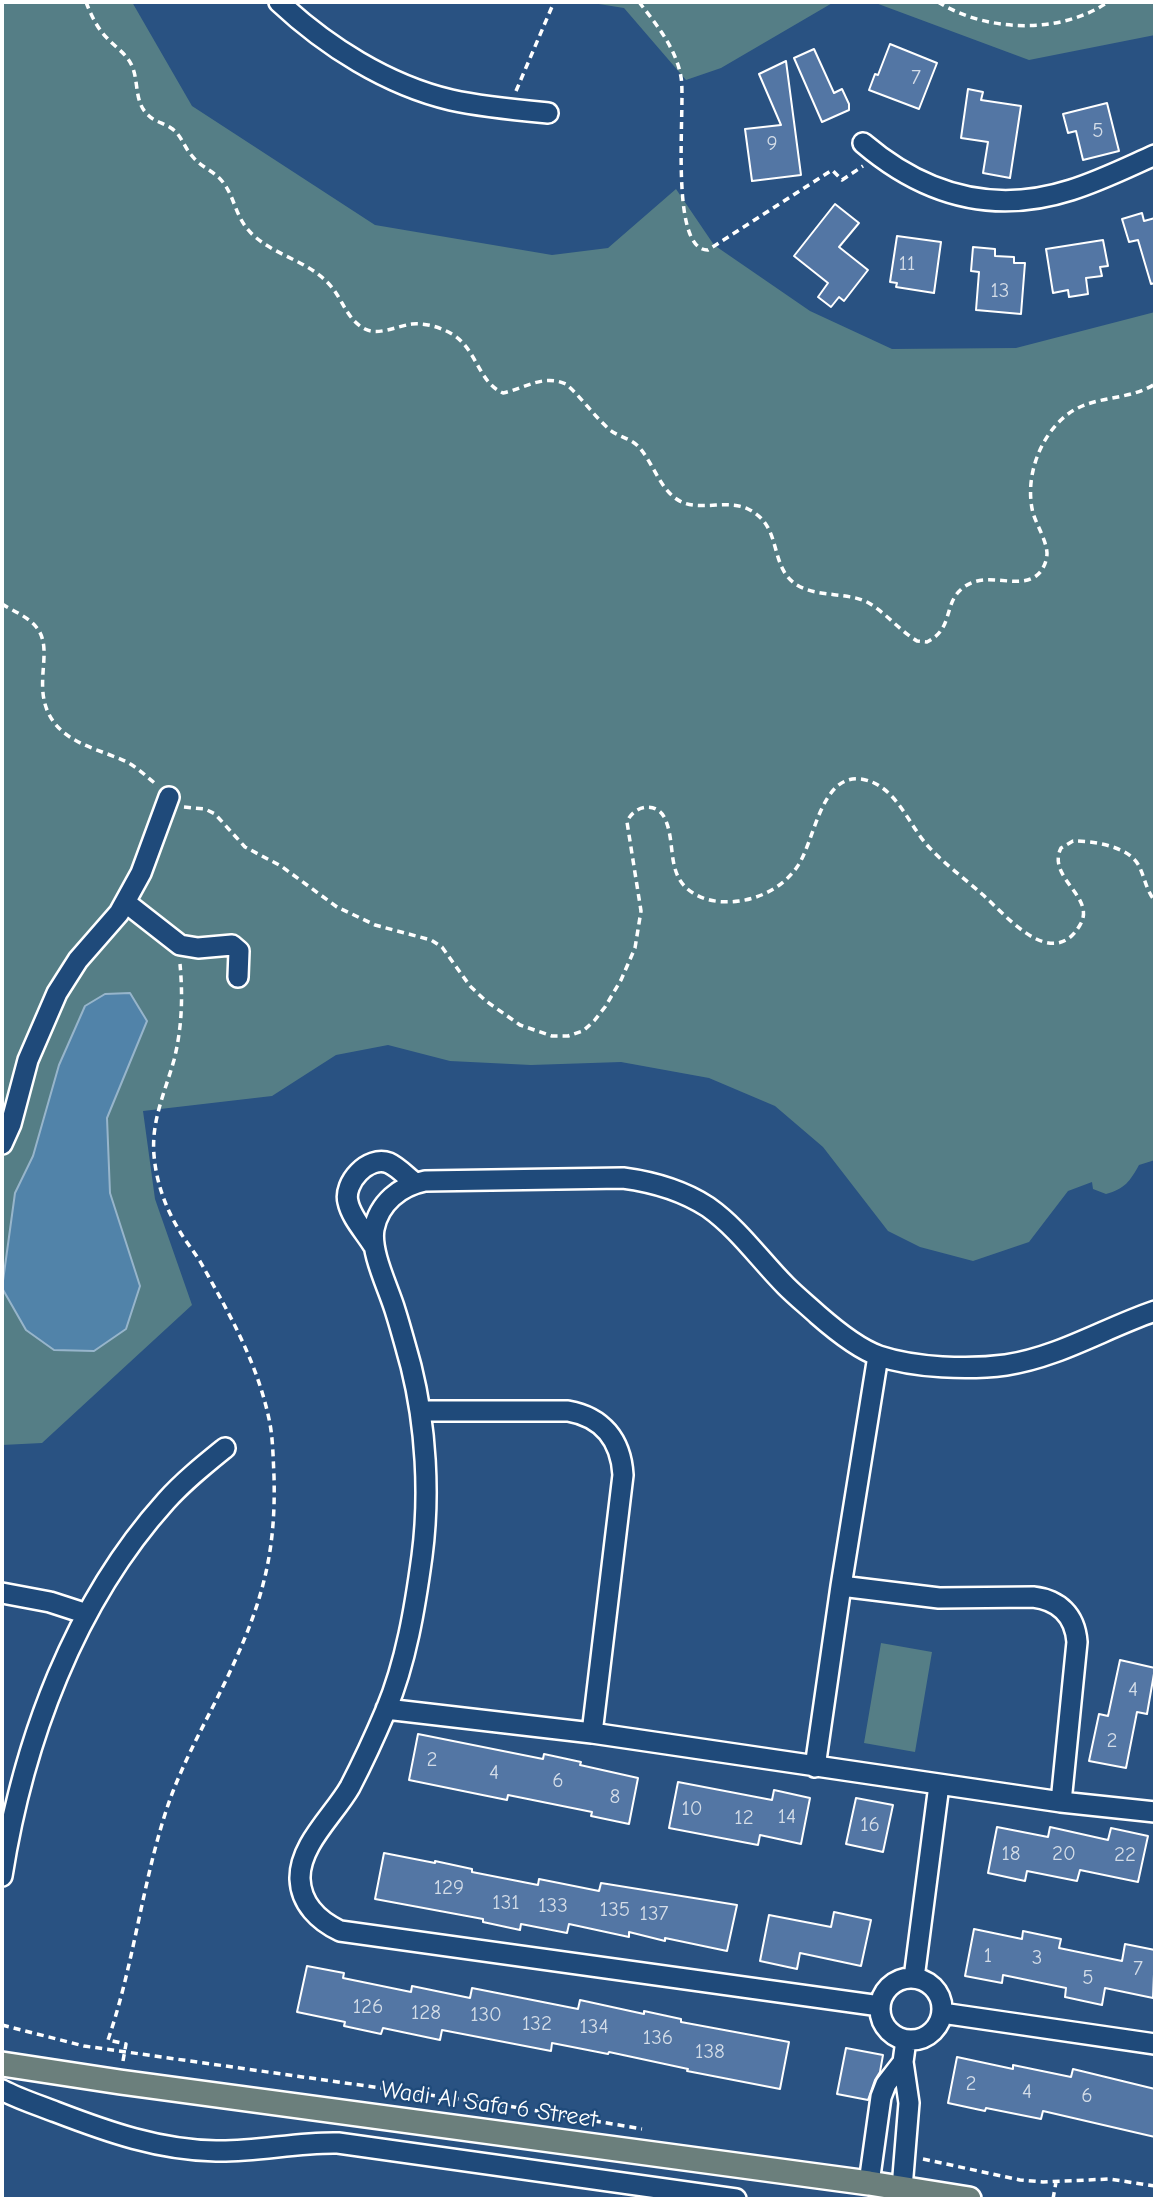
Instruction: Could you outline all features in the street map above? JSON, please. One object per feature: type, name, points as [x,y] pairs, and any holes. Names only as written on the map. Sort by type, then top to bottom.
[{"type":"main road","name":"Wadi Al Safa 6 Street","points":[[2,2064],[969,2199]]},
{"type":"street","points":[[279,2],[327,42],[366,66],[407,85],[450,100],[548,113]]},
{"type":"street","points":[[871,149],[909,177],[942,192],[958,197],[1003,201],[1070,191],[1155,155]]},
{"type":"street","points":[[2,1144],[28,1060],[57,993],[78,960],[113,921],[125,902],[141,873],[169,797]]},
{"type":"street","points":[[125,902],[180,945],[198,948],[237,947],[238,977]]},
{"type":"street","points":[[415,1183],[388,1163],[380,1161],[364,1168],[347,1191],[349,1206],[373,1245],[396,1311],[420,1411],[425,1484],[424,1541],[417,1595],[397,1680],[348,1789],[309,1848],[302,1866],[300,1880],[304,1896],[313,1912],[325,1924],[354,1933],[880,2006]]},
{"type":"street","points":[[373,1245],[374,1228],[384,1207],[401,1190],[415,1183],[623,1178],[653,1182],[707,1207],[735,1230],[787,1287],[835,1330],[878,1356],[961,1367],[1005,1365],[1048,1355],[1155,1311]]},
{"type":"street","points":[[815,1767],[878,1356]]},
{"type":"street","points":[[420,1411],[581,1413],[604,1427],[619,1449],[624,1475],[592,1733]]},
{"type":"street","points":[[2,1876],[9,1832],[22,1780],[52,1691],[87,1614],[142,1530],[176,1491],[225,1448]]},
{"type":"street","points":[[841,1586],[939,1598],[1033,1597],[1047,1599],[1060,1606],[1070,1617],[1077,1642],[1061,1802]]},
{"type":"street","points":[[2,1593],[50,1602],[87,1614]]},
{"type":"street","points":[[386,1709],[592,1733],[939,1785],[1155,1812]]},
{"type":"street","points":[[914,1978],[939,1785]]},
{"type":"street","points":[[914,1978],[935,1990],[941,2001],[942,2013],[939,2023],[925,2037],[906,2040],[889,2032],[883,2024],[880,2006],[885,1991],[891,1985],[914,1978]]},
{"type":"street","points":[[942,2013],[1155,2043]]},
{"type":"street","points":[[902,2188],[908,2089],[903,2062],[906,2040]]},
{"type":"street","points":[[869,2183],[881,2097],[886,2084],[903,2062]]},
{"type":"street","points":[[2,2090],[103,2130],[167,2147],[230,2151],[307,2142],[352,2144],[736,2199]]},
{"type":"street","points":[[873,2144],[905,2152]]},
{"type":"path","points":[[86,2],[97,26],[131,64],[138,96],[147,115],[177,132],[194,159],[219,177],[225,184],[237,215],[255,236],[270,248],[317,273],[329,284],[350,317],[359,325],[369,331],[412,324],[429,325],[444,330],[470,349],[487,382],[503,393],[545,379],[566,384],[613,432],[638,447],[673,497],[695,505],[736,505],[757,514],[773,538],[782,567],[794,583],[812,591],[865,601],[917,641],[927,642],[942,631],[956,595],[973,581],[1025,581],[1036,576],[1044,567],[1047,556],[1045,544],[1032,510],[1032,473],[1043,443],[1062,419],[1087,403],[1146,390],[1155,384]]},
{"type":"path","points":[[509,109],[554,2]]},
{"type":"path","points":[[639,2],[672,49],[682,78],[681,182],[691,239],[701,250],[708,250],[832,170],[842,180],[871,149]]},
{"type":"path","points":[[938,2],[984,22],[1024,26],[1064,21],[1108,2]]},
{"type":"path","points":[[2,604],[32,622],[43,638],[41,691],[53,721],[64,733],[130,764],[177,804],[205,809],[215,814],[245,847],[281,866],[337,907],[375,925],[431,940],[442,947],[470,986],[486,1001],[520,1024],[552,1036],[568,1036],[583,1031],[605,1007],[628,965],[639,929],[640,911],[627,822],[629,815],[641,807],[655,809],[665,818],[671,857],[681,881],[690,891],[715,901],[747,900],[770,891],[789,877],[805,855],[828,797],[845,781],[859,779],[873,782],[886,790],[928,846],[987,898],[1007,920],[1044,943],[1065,940],[1073,934],[1083,919],[1082,906],[1064,879],[1058,862],[1061,848],[1073,841],[1100,845],[1132,856],[1140,868],[1147,891],[1155,901]]},
{"type":"path","points":[[120,2082],[126,2044],[108,2040],[120,2005],[162,1824],[191,1751],[253,1617],[270,1561],[274,1510],[270,1422],[252,1359],[200,1261],[178,1230],[164,1200],[156,1171],[156,1115],[173,1062],[181,1025],[183,996],[180,945]]},
{"type":"path","points":[[2,2025],[62,2041],[125,2052],[508,2106],[650,2131]]},
{"type":"path","points":[[905,2152],[998,2176],[1056,2182],[1109,2179],[1155,2186]]},
{"type":"path","points":[[1053,2199],[1056,2182]]},
{"type":"green space","points":[[2,2],[132,2],[192,106],[375,225],[552,255],[608,248],[676,189],[714,245],[810,311],[892,349],[1016,348],[1155,312],[1155,1160],[1139,1165],[1126,1184],[1113,1192],[1106,1194],[1093,1189],[1092,1182],[1068,1191],[1029,1242],[973,1261],[920,1247],[888,1231],[823,1147],[775,1106],[709,1078],[621,1062],[531,1065],[450,1061],[388,1045],[336,1055],[272,1096],[143,1111],[155,1199],[192,1305],[42,1443],[2,1445]]},
{"type":"green space","points":[[586,2],[834,2],[721,68],[686,80],[624,8]]},
{"type":"green space","points":[[873,2],[1155,2],[1155,35],[1029,60]]},
{"type":"green space","points":[[881,1643],[932,1652],[915,1752],[864,1743]]},
{"type":"water","points":[[130,993],[147,1021],[107,1118],[110,1193],[140,1286],[126,1329],[94,1351],[54,1350],[26,1330],[2,1288],[15,1193],[33,1156],[59,1065],[85,1006],[105,994]]},
{"type":"building","points":[[890,44],[937,63],[919,109],[869,90]]},
{"type":"building","points":[[814,49],[834,93],[842,89],[849,104],[849,110],[822,122],[794,58]]},
{"type":"building","points":[[786,61],[801,175],[752,181],[745,129],[781,125],[759,74]]},
{"type":"building","points":[[968,89],[983,92],[981,100],[1021,106],[1010,178],[983,173],[988,142],[961,138]]},
{"type":"building","points":[[1107,103],[1119,151],[1083,160],[1076,131],[1068,133],[1063,114]]},
{"type":"building","points":[[835,204],[859,223],[839,247],[868,270],[844,301],[839,297],[831,307],[818,297],[828,283],[794,256]]},
{"type":"building","points":[[1142,213],[1144,221],[1155,218],[1155,283],[1151,284],[1138,240],[1129,242],[1122,219]]},
{"type":"building","points":[[897,236],[941,242],[934,293],[896,287],[897,283],[890,282]]},
{"type":"building","points":[[1103,240],[1108,266],[1100,267],[1102,276],[1086,278],[1088,294],[1069,297],[1068,290],[1053,293],[1046,249]]},
{"type":"building","points":[[973,247],[995,249],[995,256],[1014,257],[1014,263],[1025,263],[1021,314],[976,310],[979,272],[971,271]]},
{"type":"building","points":[[1120,1660],[1155,1668],[1147,1714],[1137,1712],[1126,1768],[1089,1761],[1099,1714],[1108,1716]]},
{"type":"building","points":[[418,1734],[543,1759],[544,1754],[638,1778],[629,1824],[591,1816],[592,1812],[508,1795],[507,1800],[409,1780]]},
{"type":"building","points":[[678,1782],[772,1800],[774,1790],[810,1798],[801,1844],[760,1835],[758,1845],[669,1828]]},
{"type":"building","points":[[856,1798],[893,1805],[883,1852],[846,1844]]},
{"type":"building","points":[[997,1827],[1048,1837],[1050,1827],[1108,1840],[1111,1828],[1148,1836],[1138,1882],[1080,1870],[1077,1881],[1027,1871],[1025,1881],[988,1873]]},
{"type":"building","points":[[384,1853],[435,1861],[472,1869],[472,1872],[538,1885],[539,1879],[599,1891],[601,1883],[737,1905],[727,1951],[629,1932],[629,1937],[569,1924],[567,1933],[521,1924],[520,1930],[483,1922],[483,1919],[375,1899]]},
{"type":"building","points":[[834,1912],[871,1920],[861,1966],[800,1953],[797,1969],[760,1961],[769,1915],[831,1927]]},
{"type":"building","points":[[974,1929],[1022,1939],[1023,1931],[1061,1939],[1059,1948],[1122,1961],[1125,1944],[1155,1950],[1153,1998],[1105,1988],[1102,2005],[1065,1997],[1066,1988],[1003,1975],[1002,1983],[965,1976]]},
{"type":"building","points":[[307,1966],[344,1973],[343,1978],[411,1992],[412,1986],[470,1998],[472,1988],[578,2009],[580,2000],[789,2042],[780,2089],[609,2052],[608,2054],[552,2043],[551,2051],[442,2030],[440,2040],[383,2028],[381,2034],[344,2026],[345,2022],[297,2012]]},
{"type":"building","points":[[846,2048],[883,2055],[880,2072],[868,2100],[837,2094]]},
{"type":"building","points":[[957,2057],[1013,2069],[1013,2065],[1071,2077],[1073,2069],[1155,2089],[1155,2137],[1043,2111],[1041,2119],[948,2103]]}]
